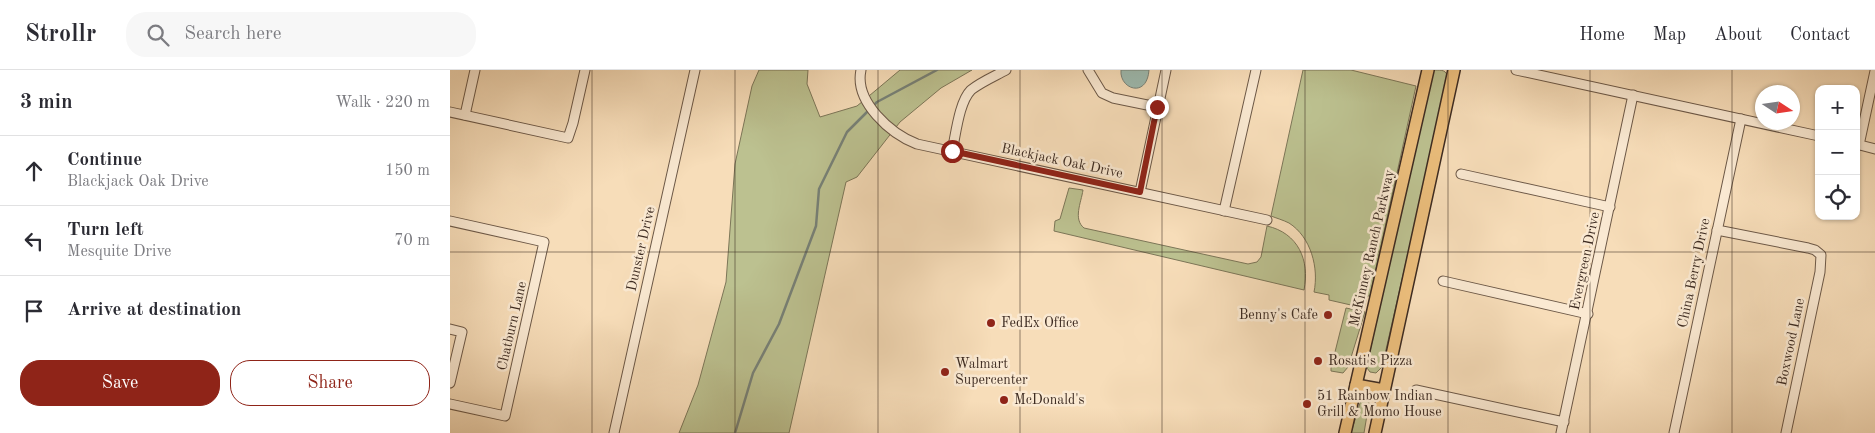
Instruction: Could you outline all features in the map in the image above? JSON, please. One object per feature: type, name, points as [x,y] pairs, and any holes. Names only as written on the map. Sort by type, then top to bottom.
[{"type":"main road","name":"McKinney Ranch Parkway","points":[[1345,433],[1428,70]]},
{"type":"main road","points":[[1375,433],[1454,70]]},
{"type":"main road","points":[[1356,385],[1384,390]]},
{"type":"street","points":[[465,115],[475,70]]},
{"type":"street","points":[[450,112],[568,138],[585,70]]},
{"type":"street","name":"Dunster Drive","points":[[614,433],[695,70]]},
{"type":"street","name":"Blackjack Oak Drive","points":[[861,70],[860,76],[865,99],[886,126],[900,137],[918,144],[1266,220]]},
{"type":"street","points":[[952,151],[966,95],[973,88],[1006,70]]},
{"type":"street","points":[[1088,70],[1102,93],[1113,98],[1157,107]]},
{"type":"street","points":[[1140,192],[1166,70]]},
{"type":"street","points":[[1224,211],[1256,70]]},
{"type":"street","points":[[1516,70],[1533,72],[1815,135]]},
{"type":"street","points":[[1860,135],[1875,71]]},
{"type":"street","name":"Evergreen Drive","points":[[1562,433],[1633,95]]},
{"type":"street","name":"China Berry Drive","points":[[1674,433],[1741,119]]},
{"type":"street","points":[[1860,145],[1875,149]]},
{"type":"street","points":[[1461,174],[1610,207]]},
{"type":"street","name":"Chatburn Lane","points":[[450,221],[544,242],[506,416],[450,404]]},
{"type":"street","name":"Boxwood Lane","points":[[1717,230],[1808,248],[1815,250],[1821,256],[1820,272],[1786,433]]},
{"type":"street","points":[[1443,281],[1588,314]]},
{"type":"street","points":[[450,329],[462,332],[450,383]]},
{"type":"street","points":[[1416,390],[1564,422]]},
{"type":"green space","points":[[759,70],[808,70],[807,84],[820,117],[857,106],[900,70],[972,70],[941,88],[900,122],[857,177],[846,182],[789,433],[679,433],[698,385],[726,282],[735,164],[752,86]]},
{"type":"green space","points":[[1303,70],[1351,70],[1416,86],[1370,296],[1367,296],[1364,308],[1329,300],[1329,295],[1314,292],[1314,263],[1312,254],[1303,236],[1289,223],[1271,216]]},
{"type":"green space","points":[[1434,70],[1444,71],[1448,78],[1382,367],[1376,373],[1370,372],[1367,368],[1368,360]]},
{"type":"green space","points":[[1069,188],[1083,190],[1078,215],[1084,228],[1248,264],[1257,262],[1261,257],[1267,226],[1278,230],[1294,241],[1303,258],[1305,268],[1304,290],[1054,231],[1055,221],[1060,219]]},
{"type":"green space","points":[[1346,308],[1365,312],[1348,367],[1343,373],[1331,371],[1331,368]]},
{"type":"green space","points":[[1366,396],[1369,403],[1364,433],[1351,433],[1360,403]]},
{"type":"water","points":[[1121,70],[1149,70],[1144,85],[1134,88],[1124,82]]},
{"type":"waterway","points":[[873,106],[877,102],[937,70]]},
{"type":"waterway","points":[[735,433],[753,373],[779,324],[816,226],[819,189],[847,132],[869,110]]},
{"type":"place","name":"Benny's Cafe","points":[[1328,315]]},
{"type":"place","name":"FedEx Office","points":[[991,323]]},
{"type":"place","name":"Rosati's Pizza","points":[[1318,361]]},
{"type":"place","name":"Walmart Supercenter","points":[[945,372]]},
{"type":"place","name":"McDonald's","points":[[1004,400]]},
{"type":"place","name":"51 Rainbow Indian Grill & Momo House","points":[[1307,404]]},
{"type":"route","points":[[952,151],[1140,192],[1157,107]]}]
